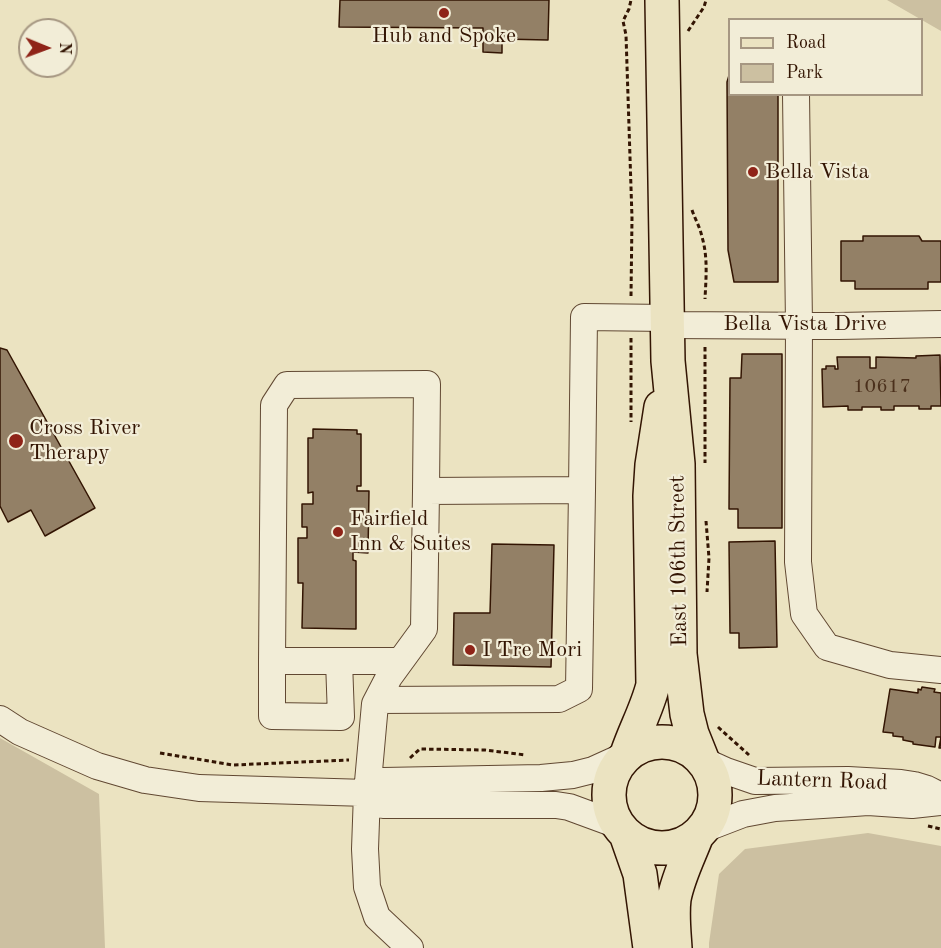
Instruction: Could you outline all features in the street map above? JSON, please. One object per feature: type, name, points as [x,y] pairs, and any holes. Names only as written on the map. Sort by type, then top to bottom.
[{"type":"main road","name":"East 106th Street","points":[[662,0],[668,361],[678,464],[680,654],[687,714],[692,734],[703,760]]},
{"type":"main road","name":"East 106th Street","points":[[626,755],[649,701],[652,685],[651,465],[668,361]]},
{"type":"main road","points":[[650,948],[639,874],[622,830],[613,816],[610,806],[610,784],[613,773],[626,755],[643,744],[652,742],[670,742],[687,747],[703,760],[712,777],[715,795],[712,813],[700,832],[677,887],[674,922],[675,948]]},
{"type":"main road","points":[[622,830],[635,841],[656,848],[678,846],[700,832]]},
{"type":"street","points":[[796,96],[799,326],[798,562],[804,615],[827,647],[891,665],[941,670]]},
{"type":"street","name":"Bella Vista Drive","points":[[582,490],[584,317],[799,326],[941,324]]},
{"type":"street","points":[[339,661],[341,717],[272,716],[274,405],[287,385],[427,384],[424,629],[389,677],[375,704],[367,793],[365,849],[367,887],[377,917],[410,948]]},
{"type":"street","points":[[378,700],[559,699],[579,689],[582,490],[426,491]]},
{"type":"street","points":[[272,661],[400,661]]},
{"type":"street","points":[[0,719],[20,732],[97,766],[145,780],[211,789],[367,793],[383,804],[565,806],[622,830]]},
{"type":"street","points":[[367,793],[383,781],[541,778],[573,775],[593,770],[626,755]]},
{"type":"street","name":"Lantern Road","points":[[703,760],[755,781],[848,780],[901,783],[927,789],[941,796]]},
{"type":"street","name":"Lantern Road","points":[[700,832],[743,814],[775,808],[868,802],[912,805],[941,802]]},
{"type":"path","points":[[632,0],[623,21],[626,35],[632,218]]},
{"type":"path","points":[[685,37],[700,15],[706,0]]},
{"type":"path","points":[[692,207],[705,250],[705,299]]},
{"type":"path","points":[[717,726],[751,756]]},
{"type":"path","points":[[409,758],[420,749],[485,750],[529,756]]},
{"type":"path","points":[[160,753],[233,765],[370,759]]},
{"type":"green space","points":[[887,0],[941,0],[941,31],[923,21],[923,18],[918,18]]},
{"type":"green space","points":[[0,738],[99,794],[105,948],[0,948]]},
{"type":"green space","points":[[868,833],[941,846],[941,948],[709,948],[719,874],[745,849]]},
{"type":"building","name":"Hub and Spoke","points":[[340,0],[549,0],[548,40],[502,39],[502,53],[483,52],[483,28],[339,27]]},
{"type":"building","name":"Bella Vista","points":[[728,79],[728,96],[778,96],[778,282],[734,282],[728,250],[727,82]]},
{"type":"building","name":"Bella Vista","points":[[863,236],[919,236],[922,241],[941,241],[941,282],[928,282],[928,289],[855,289],[855,281],[841,281],[841,241],[863,241]]},
{"type":"building","points":[[0,348],[7,350],[95,508],[45,536],[31,510],[8,522],[0,506]]},
{"type":"building","points":[[742,354],[782,354],[782,528],[738,528],[738,509],[729,509],[730,378],[741,378]]},
{"type":"building","points":[[940,355],[941,406],[919,409],[919,406],[894,406],[894,410],[881,410],[881,407],[848,410],[848,406],[823,407],[822,369],[826,369],[826,366],[835,366],[835,369],[838,369],[837,357],[870,357],[870,368],[876,368],[876,357],[916,358],[916,356]]},
{"type":"building","name":"Fairfield Inn & Suites","points":[[313,429],[357,430],[357,434],[361,434],[361,486],[357,486],[357,491],[369,491],[368,553],[353,552],[353,560],[356,561],[356,629],[302,628],[303,583],[298,583],[298,538],[307,538],[307,527],[302,527],[302,504],[313,504],[313,492],[308,493],[308,438],[313,438]]},
{"type":"building","points":[[775,541],[777,647],[739,648],[739,633],[730,633],[729,542]]},
{"type":"building","points":[[492,544],[554,545],[551,667],[453,665],[454,613],[490,613]]},
{"type":"building","points":[[922,687],[935,689],[934,692],[941,693],[941,737],[936,737],[935,747],[913,744],[913,742],[903,740],[903,737],[893,736],[893,733],[883,732],[890,689],[918,693],[918,689],[921,690]]},
{"type":"place","name":"Hub and Spoke","points":[[444,13]]},
{"type":"place","name":"Bella Vista","points":[[753,172]]},
{"type":"place","name":"Cross River Therapy","points":[[16,441]]},
{"type":"place","name":"Fairfield Inn & Suites","points":[[338,532]]},
{"type":"place","name":"I Tre Mori","points":[[470,650]]}]
